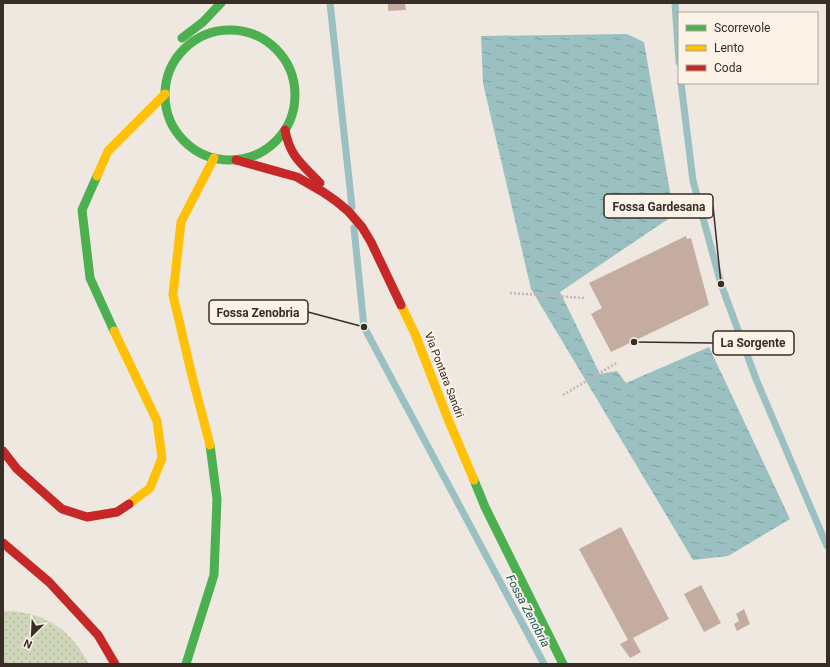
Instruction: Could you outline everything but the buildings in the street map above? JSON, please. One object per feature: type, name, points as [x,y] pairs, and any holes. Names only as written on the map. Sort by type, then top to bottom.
[{"type":"main road","points":[[3,451],[17,469],[62,509],[87,517],[117,512],[150,488],[162,458],[157,421],[119,343],[90,278],[82,210],[108,151],[166,90],[179,54],[195,40],[214,32],[236,30],[256,36],[274,47],[287,64],[294,83],[295,105],[285,130],[275,142],[262,152],[236,160],[214,158],[194,150],[178,135],[168,115],[166,90],[166,71],[168,58],[183,36],[199,25],[221,3]]},
{"type":"main road","points":[[234,19],[241,32]]},
{"type":"main road","points":[[285,130],[288,144],[299,160],[348,211]]},
{"type":"main road","points":[[186,664],[214,575],[217,499],[209,441],[173,295],[181,222],[214,158]]},
{"type":"main road","name":"Via Pontara Sandri","points":[[236,160],[297,177],[324,192],[348,211],[362,227],[371,242],[415,334],[448,419],[485,507],[563,664]]},
{"type":"main road","points":[[3,543],[49,582],[98,635],[115,664]]},
{"type":"path","points":[[510,293],[586,298]]},
{"type":"path","points":[[562,395],[618,362]]},
{"type":"green space","points":[[3,611],[25,613],[46,620],[55,625],[72,639],[89,664],[3,664]]},
{"type":"water","points":[[627,34],[644,42],[674,215],[560,292],[600,374],[617,371],[626,383],[709,347],[790,519],[728,556],[693,560],[531,289],[483,83],[481,36]]},
{"type":"waterway","name":"Fossa Zenobria","points":[[330,3],[352,207]]},
{"type":"waterway","points":[[675,3],[678,47]]},
{"type":"waterway","points":[[681,84],[693,181],[721,284],[756,379],[827,546]]},
{"type":"waterway","name":"Fossa Zenobria","points":[[354,228],[364,327],[544,664]]},
{"type":"traffic: fast","points":[[182,38],[203,22],[221,3]]},
{"type":"traffic: fast","points":[[230,30],[255,35],[276,49],[290,70],[295,95],[290,120],[276,141],[255,155],[230,160],[205,155],[184,141],[170,120],[165,95],[170,70],[184,49],[205,35],[230,30]]},
{"type":"traffic: fast","points":[[97,176],[82,210],[90,278],[114,331]]},
{"type":"traffic: fast","points":[[186,664],[214,575],[217,499],[210,445]]},
{"type":"traffic: fast","points":[[474,480],[485,507],[563,664]]},
{"type":"traffic: slow","points":[[97,176],[108,151],[165,94]]},
{"type":"traffic: slow","points":[[210,445],[173,295],[181,222],[214,158]]},
{"type":"traffic: slow","points":[[401,305],[415,334],[448,419],[474,480]]},
{"type":"traffic: slow","points":[[114,331],[157,421],[162,458],[150,488],[129,504]]},
{"type":"traffic: jam","points":[[285,130],[287,139],[294,154],[302,165],[320,183]]},
{"type":"traffic: jam","points":[[236,160],[297,177],[323,192],[348,211],[362,227],[371,242],[401,305]]},
{"type":"traffic: jam","points":[[3,451],[17,469],[62,509],[87,517],[117,512],[129,504]]},
{"type":"traffic: jam","points":[[3,543],[49,582],[98,635],[115,664]]},
{"type":"place","name":"Fossa Gardesana","points":[[721,284]]},
{"type":"place","name":"Fossa Zenobria","points":[[364,327]]},
{"type":"place","name":"La Sorgente","points":[[634,342]]}]
